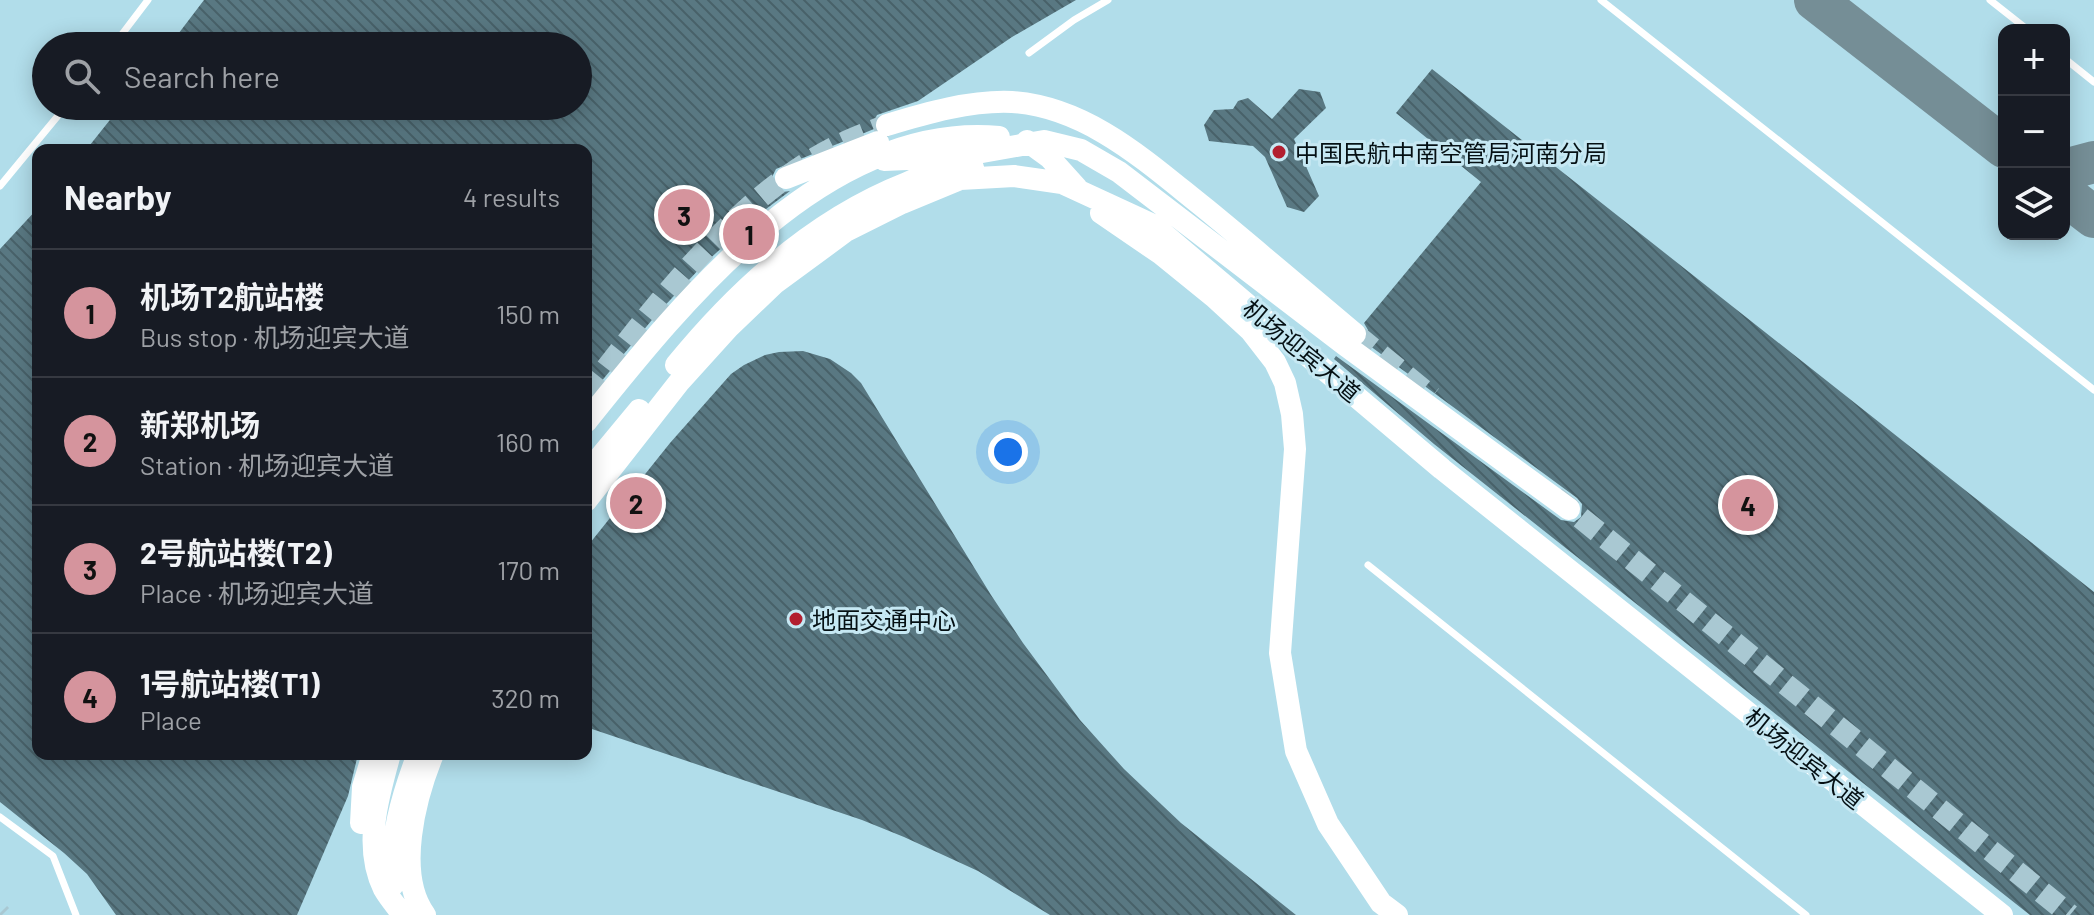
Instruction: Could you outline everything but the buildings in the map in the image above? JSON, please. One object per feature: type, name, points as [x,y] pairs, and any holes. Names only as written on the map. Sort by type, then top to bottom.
[{"type":"main road","points":[[887,125],[945,110],[1010,102],[1041,106],[1084,121],[1132,150],[1355,334]]},
{"type":"main road","points":[[786,178],[893,136],[930,128],[984,125],[1022,137],[1049,157],[1094,207]]},
{"type":"main road","points":[[592,415],[695,293],[743,246],[788,209],[867,161],[917,141],[989,136],[1044,141],[1081,150],[1119,172],[1345,345],[1569,509]]},
{"type":"main road","points":[[867,161],[954,157],[1044,141]]},
{"type":"main road","points":[[994,148],[1036,155],[1074,170],[1153,225]]},
{"type":"main road","points":[[902,203],[954,157]]},
{"type":"main road","points":[[592,467],[703,332],[752,283],[817,230],[887,190],[939,170],[987,168],[1041,181],[1094,207],[1161,254],[1251,331],[1275,362],[1285,383],[1295,449],[1280,653],[1296,751],[1328,824],[1389,909]]},
{"type":"main road","name":"机场迎宾大道","points":[[592,493],[680,381],[728,328],[774,284],[846,231],[960,179],[1014,176],[1062,183],[1153,225],[1442,469],[2002,915]]},
{"type":"main road","points":[[371,760],[363,787],[361,820],[367,867],[386,915]]},
{"type":"main road","points":[[388,760],[375,806],[375,857],[384,889],[400,915]]},
{"type":"main road","points":[[400,915],[391,853],[416,760]]},
{"type":"main road","points":[[425,915],[418,905],[409,874],[412,833],[431,760]]},
{"type":"lane","points":[[124,32],[148,0]]},
{"type":"lane","points":[[1029,53],[1108,0]]},
{"type":"lane","points":[[1601,0],[2094,390]]},
{"type":"lane","points":[[1990,0],[2020,24]]},
{"type":"lane","points":[[2070,63],[2094,82]]},
{"type":"lane","points":[[35,144],[54,120]]},
{"type":"lane","points":[[0,186],[32,147]]},
{"type":"lane","points":[[1368,565],[1806,915]]},
{"type":"lane","points":[[0,817],[53,856],[76,915]]},
{"type":"shaded area","points":[[0,0],[2094,0],[2094,915],[0,915]]},
{"type":"taxiway","points":[[1815,0],[1998,142]]},
{"type":"taxiway","points":[[2070,168],[2094,162]]},
{"type":"taxiway","points":[[2070,199],[2094,217]]},
{"type":"tunnel","points":[[592,386],[699,256],[764,194],[837,146],[887,125]]},
{"type":"tunnel","points":[[1355,334],[1432,397]]},
{"type":"tunnel","points":[[1555,497],[2070,915]]},
{"type":"place","name":"中国民航中南空管局河南分局","points":[[1279,152]]},
{"type":"place","name":"2号航站楼(T2)","points":[[684,215]]},
{"type":"place","name":"机场T2航站楼","points":[[749,234]]},
{"type":"place","name":"新郑机场","points":[[636,503]]},
{"type":"place","name":"1号航站楼(T1)","points":[[1748,505]]},
{"type":"place","name":"地面交通中心","points":[[796,619]]}]
